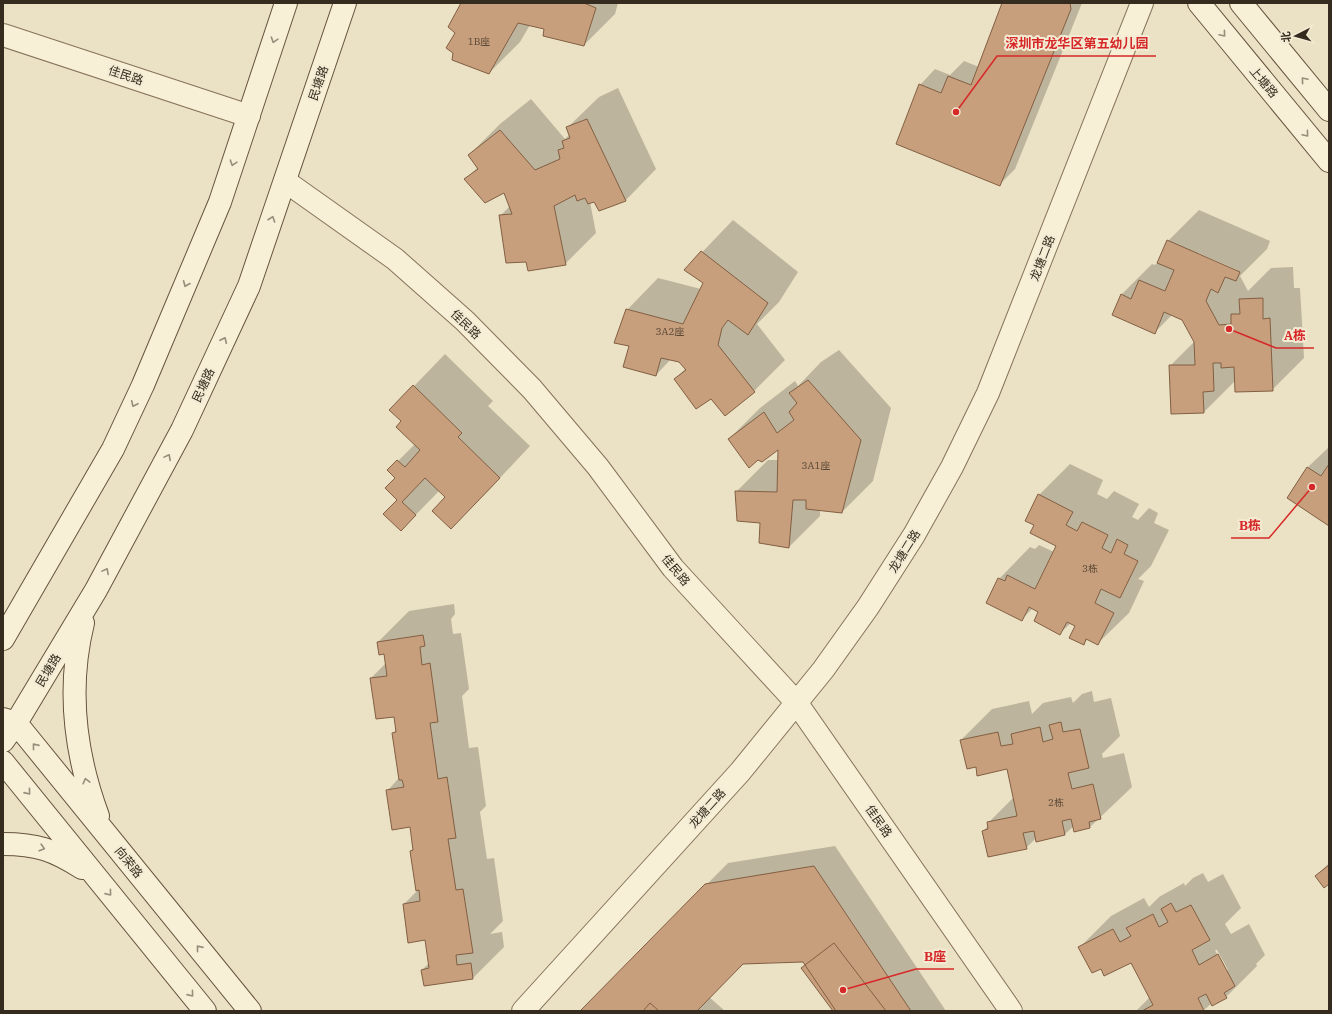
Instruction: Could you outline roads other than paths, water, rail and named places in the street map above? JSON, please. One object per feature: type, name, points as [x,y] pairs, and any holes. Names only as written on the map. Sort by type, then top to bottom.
[{"type":"main road","points":[[3,639],[116,442],[143,385],[220,202],[286,3]]},
{"type":"main road","name":"民塘路","points":[[3,741],[10,721],[87,605],[182,430],[249,286],[345,3]]},
{"type":"main road","name":"龙塘二路","points":[[523,1011],[740,772],[823,670],[868,607],[914,535],[952,467],[988,393],[1142,3]]},
{"type":"main road","name":"上塘路","points":[[1199,3],[1329,161]]},
{"type":"main road","points":[[1241,3],[1329,110]]},
{"type":"main road","name":"佳民路","points":[[3,35],[249,116]]},
{"type":"main road","name":"佳民路","points":[[285,181],[395,259],[465,321],[532,389],[598,467],[673,568],[796,702],[1011,1011]]},
{"type":"main road","points":[[87,605],[78,641],[75,667],[75,712],[79,754],[89,790],[104,831]]},
{"type":"main road","name":"向荣路","points":[[10,721],[104,831],[250,1011]]},
{"type":"main road","points":[[3,762],[205,1011]]},
{"type":"main road","points":[[3,844],[31,845],[58,853],[95,876]]},
{"type":"place","name":"深圳市龙华区第五幼儿园","points":[[956,112]]},
{"type":"place","name":"A栋","points":[[1229,329]]},
{"type":"place","name":"B栋","points":[[1312,487]]},
{"type":"place","name":"B座","points":[[843,990]]}]
